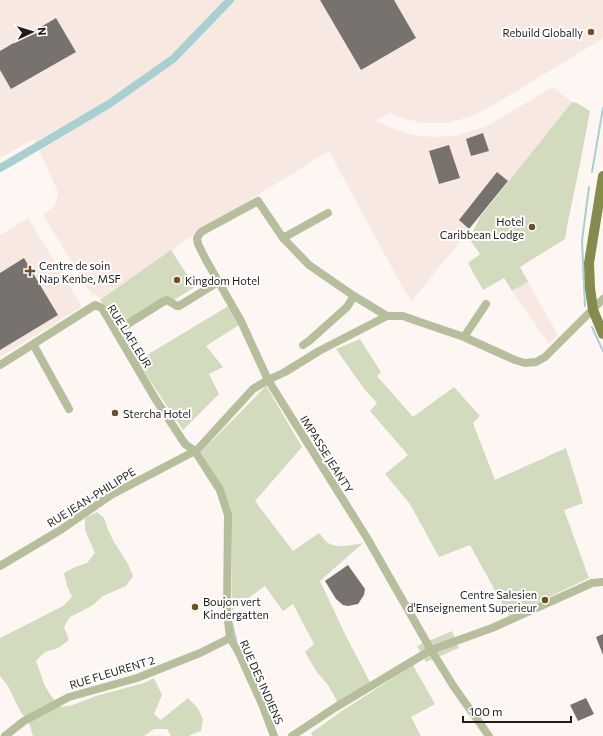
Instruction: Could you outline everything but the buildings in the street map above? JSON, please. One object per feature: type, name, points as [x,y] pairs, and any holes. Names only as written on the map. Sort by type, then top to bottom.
[{"type":"main road","points":[[603,176],[589,263],[593,310],[603,334]]},
{"type":"street","name":"IMPASSE JEANTY","points":[[283,238],[258,201],[201,232],[197,238],[198,244],[218,282],[241,321],[268,380],[367,538],[431,650],[454,687],[489,736]]},
{"type":"street","points":[[328,212],[283,238],[309,265],[354,296],[387,316],[402,316],[464,337],[514,360],[525,363],[536,362],[545,357],[603,299]]},
{"type":"street","points":[[122,327],[164,301],[167,300],[179,306],[218,282]]},
{"type":"street","points":[[303,345],[347,307],[354,296]]},
{"type":"street","points":[[464,337],[486,304]]},
{"type":"street","name":"RUE LAFLEUR","points":[[0,365],[95,305],[102,308],[156,400],[185,444],[195,451]]},
{"type":"street","name":"RUE JEAN-PHILIPPE","points":[[0,566],[62,529],[111,495],[195,451],[253,389],[285,372],[319,351],[387,316]]},
{"type":"street","points":[[33,344],[69,409]]},
{"type":"street","points":[[195,451],[220,490],[228,515],[227,612],[230,638]]},
{"type":"street","points":[[292,736],[336,707],[431,650],[492,628],[592,583],[603,582]]},
{"type":"street","name":"RUE FLEURENT 2","points":[[5,736],[24,721],[69,697],[137,678],[230,638]]},
{"type":"street","name":"RUE DES INDIENS","points":[[230,638],[238,651],[262,704],[274,736]]},
{"type":"shaded area","points":[[0,0],[603,0],[603,35],[602,39],[497,103],[472,116],[448,123],[425,123],[404,119],[390,113],[376,121],[395,130],[413,135],[433,137],[455,136],[487,126],[553,87],[572,102],[412,301],[404,290],[329,151],[196,233],[100,300],[99,297],[91,293],[43,215],[55,206],[58,192],[34,139],[0,158]]},
{"type":"shaded area","name":"Centre de soin Nap Kenbe, MSF","points":[[28,218],[82,307],[0,357],[0,235]]},
{"type":"shaded area","points":[[528,282],[558,335],[549,344],[512,291]]},
{"type":"green space","points":[[572,102],[577,103],[590,111],[565,239],[520,267],[528,282],[512,291],[504,278],[483,290],[468,263],[480,254],[469,239],[480,217]]},
{"type":"green space","points":[[171,250],[195,287],[122,332],[100,300]]},
{"type":"green space","points":[[230,305],[239,325],[206,346],[223,367],[209,374],[219,394],[183,430],[137,361]]},
{"type":"green space","points":[[360,339],[381,372],[377,376],[413,417],[454,387],[480,416],[473,423],[495,480],[566,448],[583,503],[564,510],[589,578],[509,616],[470,545],[439,557],[410,504],[385,474],[408,455],[370,411],[377,403],[365,390],[336,349]]},
{"type":"green space","points":[[266,386],[302,447],[255,501],[293,551],[319,533],[328,543],[332,545],[346,546],[363,543],[320,581],[371,684],[338,703],[328,685],[316,671],[305,652],[314,644],[293,604],[283,611],[265,586],[232,610],[231,512],[219,482],[201,452]]},
{"type":"green space","points":[[97,512],[104,518],[114,542],[128,564],[133,576],[126,586],[103,596],[93,605],[70,617],[64,627],[69,640],[58,648],[45,652],[36,661],[45,686],[61,707],[73,705],[96,696],[144,683],[154,678],[162,695],[154,714],[161,720],[188,698],[197,707],[203,719],[201,731],[190,736],[171,736],[167,729],[154,729],[144,736],[33,736],[30,726],[19,709],[8,686],[0,676],[0,638],[63,606],[72,597],[67,586],[64,573],[87,563],[95,553],[85,530],[85,518]]},
{"type":"green space","points":[[452,631],[459,648],[426,662],[417,646]]},
{"type":"green space","points":[[413,665],[435,704],[411,717],[421,736],[312,736],[311,733],[342,711]]},
{"type":"waterway","points":[[0,168],[109,104],[173,59],[230,0]]},
{"type":"waterway","points":[[592,172],[603,108]]},
{"type":"waterway","points":[[585,306],[582,241],[589,187]]},
{"type":"waterway","points":[[592,327],[603,351]]},
{"type":"waterway","points":[[232,623],[236,640]]},
{"type":"place","name":"Rebuild Globally","points":[[591,32]]},
{"type":"place","name":"Hotel Caribbean Lodge","points":[[532,227]]},
{"type":"place","name":"Centre de soin Nap Kenbe, MSF","points":[[30,271]]},
{"type":"place","name":"Kingdom Hotel","points":[[177,280]]},
{"type":"place","name":"Stercha Hotel","points":[[115,413]]},
{"type":"place","name":"Centre Salesien d'Enseignement Superieur","points":[[545,600]]},
{"type":"place","name":"Boujon vert Kindergatten","points":[[195,607]]}]
